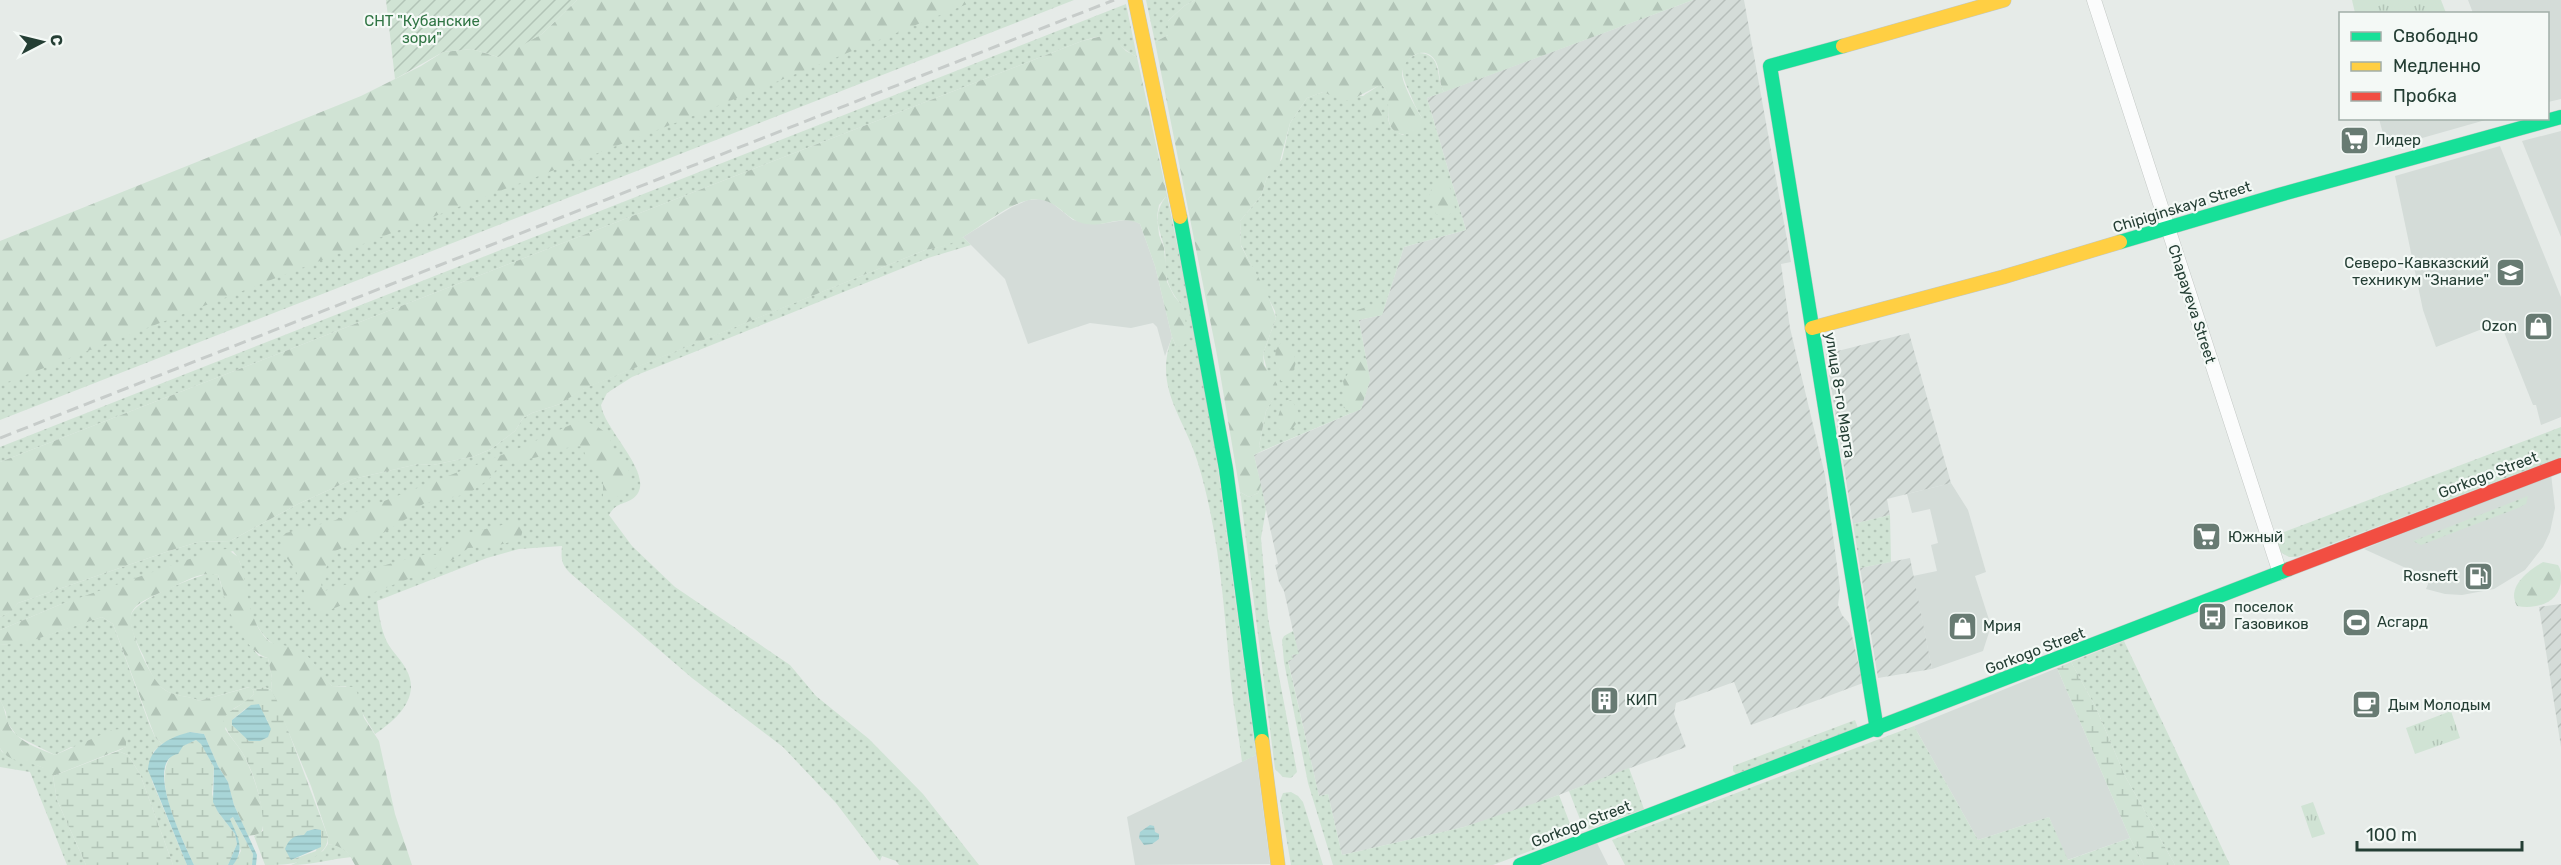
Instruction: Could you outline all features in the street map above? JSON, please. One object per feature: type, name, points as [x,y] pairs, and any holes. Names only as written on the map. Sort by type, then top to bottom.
[{"type":"main road","points":[[1135,0],[1189,260],[1225,459],[1278,865]]},
{"type":"main road","name":"улица 8-го Марта","points":[[1877,730],[1770,66],[2004,0]]},
{"type":"main road","name":"Chipiginskaya Street","points":[[1812,327],[2003,277],[2484,137],[2561,117]]},
{"type":"main road","name":"Gorkogo Street","points":[[1520,865],[1877,730],[2561,465]]},
{"type":"street","name":"Chapayeva Street","points":[[2094,0],[2280,573]]},
{"type":"shaded area","points":[[1693,0],[1744,0],[1791,262],[1781,264],[1790,328],[1825,475],[1840,588],[1838,605],[1842,615],[1849,623],[1863,683],[1751,725],[1734,682],[1676,703],[1674,714],[1686,747],[1511,813],[1464,827],[1342,855],[1328,794],[1319,796],[1288,660],[1293,659],[1292,655],[1298,653],[1284,591],[1275,565],[1278,564],[1254,455],[1361,409],[1370,380],[1359,320],[1382,315],[1404,247],[1466,230],[1427,98]]},
{"type":"shaded area","points":[[2468,0],[2561,0],[2561,99],[2549,102],[2549,12],[2473,12]]},
{"type":"shaded area","points":[[2379,120],[2485,120],[2387,148]]},
{"type":"shaded area","points":[[2561,131],[2561,237],[2522,141]]},
{"type":"shaded area","points":[[2500,146],[2561,297],[2561,417],[2541,425],[2536,405],[2533,405],[2500,322],[2436,347],[2423,310],[2395,176]]},
{"type":"shaded area","points":[[1041,199],[1052,203],[1073,220],[1100,224],[1131,219],[1140,224],[1155,266],[1172,337],[1165,356],[1157,327],[1153,323],[1131,328],[1090,323],[1028,344],[1005,279],[963,237],[1012,207],[1028,200]]},
{"type":"shaded area","points":[[1909,333],[1951,483],[1887,499],[1890,515],[1853,524],[1826,354]]},
{"type":"shaded area","points":[[2551,474],[2555,508],[2550,532],[2543,547],[2525,570],[2494,589],[2462,595],[2445,594],[2426,589],[2430,579],[2364,549]]},
{"type":"shaded area","points":[[1951,483],[1968,510],[1986,572],[1975,576],[1991,626],[1983,651],[1932,669],[1913,576],[1937,571],[1931,545],[1938,543],[1930,509],[1912,513],[1907,494]]},
{"type":"shaded area","points":[[1910,558],[1932,669],[1878,678],[1860,568]]},
{"type":"shaded area","points":[[2561,604],[2561,747],[2539,607]]},
{"type":"shaded area","points":[[2057,668],[2130,838],[2067,860],[2049,817],[1978,840],[1914,726]]},
{"type":"shaded area","points":[[1256,755],[1270,864],[1135,865],[1127,817]]},
{"type":"shaded area","points":[[1597,843],[1608,865],[1542,865]]},
{"type":"green space","name":"СНТ \"Кубанские зори\"","points":[[386,0],[577,0],[542,34],[512,51],[498,57],[472,49],[443,52],[395,79]]},
{"type":"green space","points":[[577,0],[977,0],[683,120],[0,385],[0,241],[361,96],[421,66],[443,52],[472,49],[498,57],[542,34]]},
{"type":"green space","points":[[971,0],[1074,0],[0,420],[0,380]]},
{"type":"green space","points":[[1146,0],[1195,0],[1184,6],[1168,21],[1168,35],[1155,42]]},
{"type":"green space","points":[[1195,0],[1693,0],[1444,92],[1435,60],[1425,53],[1414,55],[1406,63],[1402,74],[1407,90],[1422,118],[1420,130],[1413,133],[1401,134],[1394,131],[1389,120],[1388,99],[1383,86],[1378,86],[1351,100],[1342,100],[1323,92],[1307,98],[1290,123],[1279,165],[1267,177],[1261,196],[1240,221],[1241,246],[1267,293],[1276,318],[1263,354],[1264,365],[1277,384],[1278,391],[1266,411],[1259,446],[1262,451],[1254,455],[1261,485],[1258,493],[1249,497],[1240,492],[1217,355],[1155,42],[1168,35],[1168,21],[1184,6]]},
{"type":"green space","points":[[2352,0],[2441,0],[2446,12],[2355,12]]},
{"type":"green space","points":[[1126,4],[1137,57],[1108,37],[1102,36],[1082,41],[0,462],[0,447]]},
{"type":"green space","points":[[1110,34],[1126,51],[1137,57],[1167,195],[1159,205],[1157,216],[1159,235],[1164,248],[1167,282],[1174,296],[1184,308],[1188,341],[1182,347],[1176,346],[1172,337],[1155,266],[1140,224],[1120,220],[1086,224],[1048,202],[1032,200],[1021,202],[953,243],[925,250],[583,389],[560,404],[523,418],[515,431],[491,449],[475,456],[433,465],[418,464],[353,479],[298,504],[230,541],[198,542],[169,551],[18,603],[12,611],[0,617],[0,462],[1082,41]]},
{"type":"green space","points":[[1419,53],[1432,57],[1444,92],[1427,98],[1466,230],[1404,247],[1382,315],[1359,320],[1370,380],[1361,409],[1262,451],[1259,446],[1266,411],[1275,395],[1277,384],[1268,374],[1263,354],[1276,318],[1275,311],[1241,245],[1240,221],[1261,196],[1267,177],[1282,159],[1290,123],[1307,98],[1323,92],[1363,96],[1378,86],[1383,86],[1389,100],[1388,119],[1395,130],[1403,135],[1422,118],[1402,71],[1405,63]]},
{"type":"green space","points":[[1374,100],[1378,101],[1382,115],[1376,126],[1371,127],[1366,124],[1367,106]]},
{"type":"green space","points":[[1442,177],[1450,188],[1454,201],[1455,210],[1449,215],[1436,214],[1429,196],[1434,181]]},
{"type":"green space","points":[[1167,195],[1209,401],[1256,755],[1242,762],[1231,684],[1220,573],[1211,518],[1198,463],[1173,402],[1166,372],[1167,355],[1172,337],[1176,346],[1184,308],[1173,294],[1167,278],[1165,252],[1158,221],[1159,209]]},
{"type":"green space","points":[[963,237],[971,245],[928,258],[632,377],[607,393],[601,405],[604,415],[638,473],[640,484],[638,493],[631,500],[616,507],[609,515],[632,546],[675,587],[790,665],[816,696],[869,739],[923,794],[979,865],[899,865],[896,861],[882,856],[880,861],[836,803],[783,747],[692,678],[570,573],[562,561],[562,546],[519,549],[487,558],[377,601],[385,637],[406,669],[411,689],[409,698],[398,715],[375,734],[346,686],[332,686],[303,653],[287,646],[276,646],[264,635],[248,604],[240,564],[233,551],[59,605],[0,630],[0,617],[11,611],[18,603],[198,542],[230,541],[298,504],[353,479],[418,464],[433,465],[475,456],[491,449],[515,431],[523,418],[560,404],[582,389],[925,250],[943,246]]},
{"type":"green space","points":[[1380,303],[1384,309],[1382,315],[1355,320],[1353,318],[1357,310]]},
{"type":"green space","points":[[1281,343],[1291,344],[1296,362],[1291,379],[1286,382],[1281,381],[1275,360],[1276,348]]},
{"type":"green space","points":[[1356,357],[1366,359],[1370,380],[1361,409],[1352,413],[1343,407],[1345,393],[1343,381],[1349,372],[1351,360]]},
{"type":"green space","points":[[1287,400],[1291,400],[1294,404],[1298,418],[1292,429],[1280,432],[1279,415]]},
{"type":"green space","points":[[579,421],[592,424],[605,432],[614,451],[626,464],[630,479],[629,485],[622,494],[610,499],[603,498],[603,478],[588,462],[582,446],[550,450],[538,457],[500,465],[488,480],[468,494],[425,503],[418,507],[411,516],[375,538],[335,551],[329,557],[321,583],[322,587],[324,591],[348,584],[373,569],[423,555],[436,555],[440,549],[465,534],[514,522],[520,523],[523,529],[521,537],[502,544],[468,548],[454,559],[436,568],[322,613],[315,613],[311,609],[296,571],[283,553],[281,543],[286,533],[333,521],[522,447]]},
{"type":"green space","points":[[2561,427],[2561,457],[2297,557],[2289,557],[2277,550],[2275,537],[2279,534]]},
{"type":"green space","points":[[1261,485],[1266,509],[1261,538],[1268,618],[1297,772],[1291,778],[1283,777],[1275,769],[1240,492],[1249,497],[1258,493]]},
{"type":"green space","points":[[2528,496],[2526,504],[2518,508],[2421,545],[2413,541]]},
{"type":"green space","points":[[1890,515],[1891,562],[1860,568],[1853,524]]},
{"type":"green space","points":[[227,549],[238,557],[252,614],[265,638],[273,644],[303,652],[332,686],[353,687],[357,692],[364,718],[379,741],[395,814],[412,865],[355,865],[345,850],[328,844],[328,837],[311,786],[271,690],[272,678],[268,658],[248,644],[237,627],[226,603],[218,575],[206,574],[194,577],[144,601],[132,612],[132,629],[147,665],[165,690],[199,701],[250,687],[253,690],[254,694],[247,701],[233,709],[225,729],[242,752],[255,781],[262,806],[263,827],[260,834],[248,836],[234,805],[228,782],[204,734],[190,732],[162,744],[155,737],[113,624],[102,617],[25,643],[0,645],[0,630],[59,605],[215,550]]},
{"type":"green space","points":[[2543,562],[2558,565],[2560,568],[2561,579],[2557,593],[2552,599],[2540,605],[2517,606],[2514,599],[2516,586],[2525,575]]},
{"type":"green space","points":[[210,573],[218,575],[226,601],[253,649],[259,656],[268,658],[272,678],[271,690],[265,687],[253,690],[249,687],[199,701],[169,692],[161,687],[152,674],[133,631],[131,616],[134,610],[153,596]]},
{"type":"green space","points":[[102,617],[113,624],[150,726],[155,737],[162,744],[153,752],[152,781],[187,865],[173,865],[140,774],[128,755],[118,751],[126,747],[71,747],[55,755],[17,736],[7,722],[6,712],[0,700],[0,645],[39,637]]},
{"type":"green space","points":[[1293,631],[1299,654],[1292,655],[1293,659],[1288,661],[1319,796],[1328,794],[1342,855],[1464,827],[1559,795],[1572,829],[1570,836],[1493,865],[1333,865],[1308,783],[1284,662],[1282,640],[1284,636]]},
{"type":"green space","points":[[2124,641],[2230,865],[2175,865],[2125,776],[2096,708],[2071,662]]},
{"type":"green space","points":[[2071,662],[2096,708],[2125,776],[2175,865],[2144,865],[2130,838],[2057,668]]},
{"type":"green space","points":[[265,687],[271,690],[277,701],[328,837],[326,846],[313,858],[293,863],[265,865],[254,836],[263,831],[258,791],[247,761],[228,733],[223,719],[254,694],[253,690]],"holes":[[[259,704],[263,716],[268,721],[232,720],[245,709]],[[320,830],[316,851],[291,860],[299,835],[305,835],[307,831]]]},
{"type":"green space","points":[[0,700],[11,729],[21,739],[55,755],[112,730],[120,729],[126,733],[126,747],[53,776],[41,767],[11,758],[0,748]]},
{"type":"green space","points":[[2451,711],[2460,738],[2415,754],[2406,728]]},
{"type":"green space","points":[[1855,720],[1858,728],[1736,774],[1733,771],[1733,766]]},
{"type":"green space","points":[[1914,726],[1978,840],[2049,817],[2068,860],[2130,838],[2144,865],[1625,865],[1612,840]]},
{"type":"green space","points":[[196,740],[201,743],[214,767],[212,794],[218,812],[235,834],[237,844],[228,865],[194,865],[176,825],[166,794],[166,766],[172,755],[177,754],[182,746]]},
{"type":"green space","points":[[0,748],[2,752],[50,770],[57,800],[86,865],[67,865],[30,772],[0,767]]},
{"type":"green space","points":[[118,751],[128,755],[140,774],[173,865],[86,865],[57,800],[53,776]]},
{"type":"green space","points":[[1629,768],[1644,809],[1590,829],[1583,827],[1569,791]]},
{"type":"green space","points":[[1291,792],[1303,802],[1323,865],[1291,865],[1280,801],[1283,793]]},
{"type":"green space","points":[[2313,802],[2325,834],[2312,838],[2301,806]]},
{"type":"green space","points":[[233,817],[253,854],[252,865],[233,865],[241,851],[230,819]]},
{"type":"green space","points":[[328,844],[341,846],[352,857],[291,865],[323,851]]},
{"type":"water","points":[[259,704],[271,729],[268,737],[260,741],[249,741],[232,725],[232,720],[251,705]]},
{"type":"water","points":[[190,732],[204,734],[228,782],[234,805],[257,855],[256,865],[252,865],[253,854],[233,817],[230,819],[240,847],[233,865],[228,865],[237,844],[235,834],[213,802],[214,767],[201,744],[196,740],[183,746],[178,754],[168,760],[164,772],[165,787],[176,824],[194,865],[187,865],[148,770],[149,762],[156,749],[168,740]]},
{"type":"water","points":[[1150,825],[1154,826],[1159,839],[1152,844],[1144,845],[1139,838],[1140,832]]},
{"type":"water","points":[[315,829],[321,830],[321,847],[291,860],[285,849],[288,843],[292,838]]},
{"type":"railway","points":[[0,438],[1114,0]]},
{"type":"traffic: fast","points":[[1843,46],[1770,66],[1877,730]]},
{"type":"traffic: fast","points":[[2120,242],[2279,195],[2561,117]]},
{"type":"traffic: fast","points":[[1180,217],[1226,469],[1262,741]]},
{"type":"traffic: fast","points":[[1520,865],[2289,569]]},
{"type":"traffic: slow","points":[[1135,0],[1180,217]]},
{"type":"traffic: slow","points":[[1843,46],[2004,0]]},
{"type":"traffic: slow","points":[[1812,328],[2003,277],[2120,242]]},
{"type":"traffic: slow","points":[[1262,741],[1278,865]]},
{"type":"traffic: jam","points":[[2289,569],[2561,465]]},
{"type":"place","name":"Лидер","points":[[2354,140]]},
{"type":"place","name":"Северо-Кавказский техникум \"Знание\"","points":[[2510,272]]},
{"type":"place","name":"Ozon","points":[[2538,326]]},
{"type":"place","name":"Южный","points":[[2207,537]]},
{"type":"place","name":"Rosneft","points":[[2479,576]]},
{"type":"place","name":"поселок Газовиков","points":[[2213,616]]},
{"type":"place","name":"Асгард","points":[[2356,622]]},
{"type":"place","name":"Мрия","points":[[1962,626]]},
{"type":"place","name":"КИП","points":[[1605,700]]},
{"type":"place","name":"Дым Молодым","points":[[2367,705]]}]
